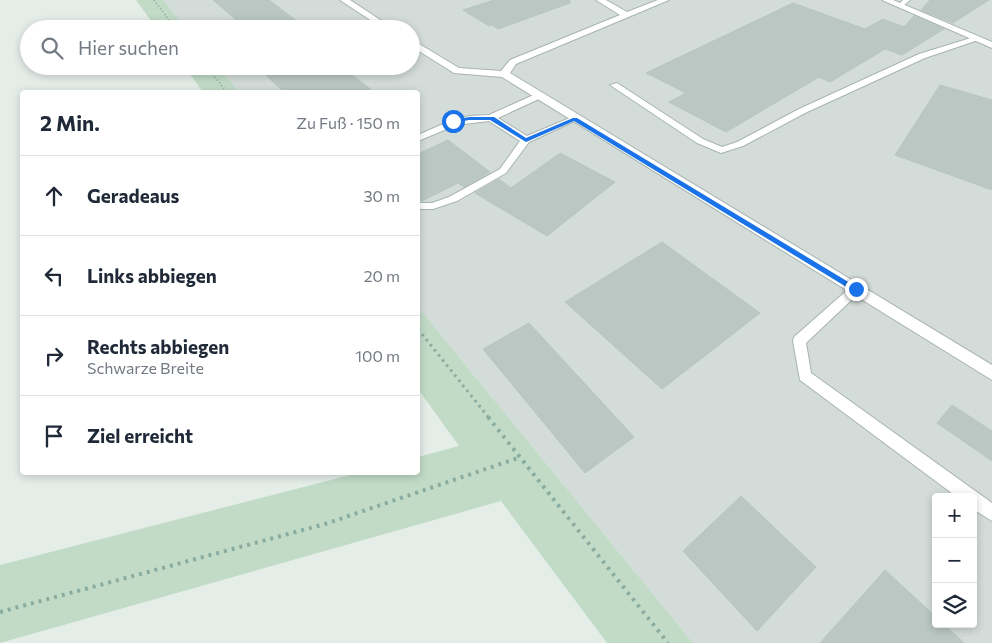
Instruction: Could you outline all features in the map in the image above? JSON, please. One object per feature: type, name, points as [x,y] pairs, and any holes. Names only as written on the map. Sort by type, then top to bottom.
[{"type":"street","points":[[344,0],[376,20]]},
{"type":"street","points":[[600,0],[626,15]]},
{"type":"street","points":[[504,74],[513,62],[665,0]]},
{"type":"street","points":[[886,0],[903,3],[992,45]]},
{"type":"street","points":[[420,48],[457,71],[504,74],[992,373]]},
{"type":"lane","points":[[614,85],[700,141],[721,150],[740,144],[802,111],[922,56],[977,38]]},
{"type":"lane","points":[[420,137],[453,121],[469,118],[492,118],[538,96]]},
{"type":"lane","points":[[492,118],[526,140]]},
{"type":"lane","points":[[420,206],[433,206],[453,199],[503,171],[526,140],[575,119]]},
{"type":"lane","points":[[856,289],[798,341],[805,376],[965,493]]},
{"type":"lane","points":[[977,502],[992,513]]},
{"type":"path","points":[[154,0],[169,20]]},
{"type":"path","points":[[213,75],[225,90]]},
{"type":"path","points":[[420,331],[668,643]]},
{"type":"path","points":[[0,612],[325,524],[521,457]]},
{"type":"shaded area","points":[[163,0],[992,0],[992,643],[693,643],[420,309],[420,90],[237,90],[225,75],[420,75],[420,20],[180,20]]},
{"type":"green space","points":[[136,0],[163,0],[180,20],[150,20]]},
{"type":"green space","points":[[191,75],[225,75],[237,90],[202,90]]},
{"type":"green space","points":[[420,309],[693,643],[607,643],[501,501],[0,643],[0,565],[350,475],[420,475],[420,456],[459,446],[420,392]]},
{"type":"building","points":[[213,0],[269,0],[295,20],[236,20]]},
{"type":"building","points":[[494,0],[570,0],[570,3],[498,29],[492,25],[489,26],[463,10]]},
{"type":"building","points":[[930,0],[989,0],[953,23],[921,10]]},
{"type":"building","points":[[793,3],[865,29],[883,19],[904,27],[914,16],[944,29],[902,55],[885,49],[830,82],[819,77],[726,132],[669,102],[686,93],[646,73]]},
{"type":"building","points":[[266,75],[352,75],[371,90],[282,90]]},
{"type":"building","points":[[940,85],[992,100],[992,190],[895,155]]},
{"type":"building","points":[[448,140],[490,172],[464,187],[458,183],[420,201],[420,153]]},
{"type":"building","points":[[560,153],[615,182],[547,236],[475,193],[499,179],[511,188]]},
{"type":"building","points":[[662,242],[760,313],[662,389],[565,302]]},
{"type":"building","points":[[529,323],[634,437],[585,473],[483,349]]},
{"type":"building","points":[[952,405],[992,431],[992,461],[937,423]]},
{"type":"building","points":[[741,496],[816,567],[757,631],[683,551]]},
{"type":"building","points":[[885,570],[932,613],[932,628],[948,628],[964,643],[820,643]]},
{"type":"route","points":[[453,121],[469,118],[492,118],[526,140],[535,138],[575,119],[856,289]]}]
